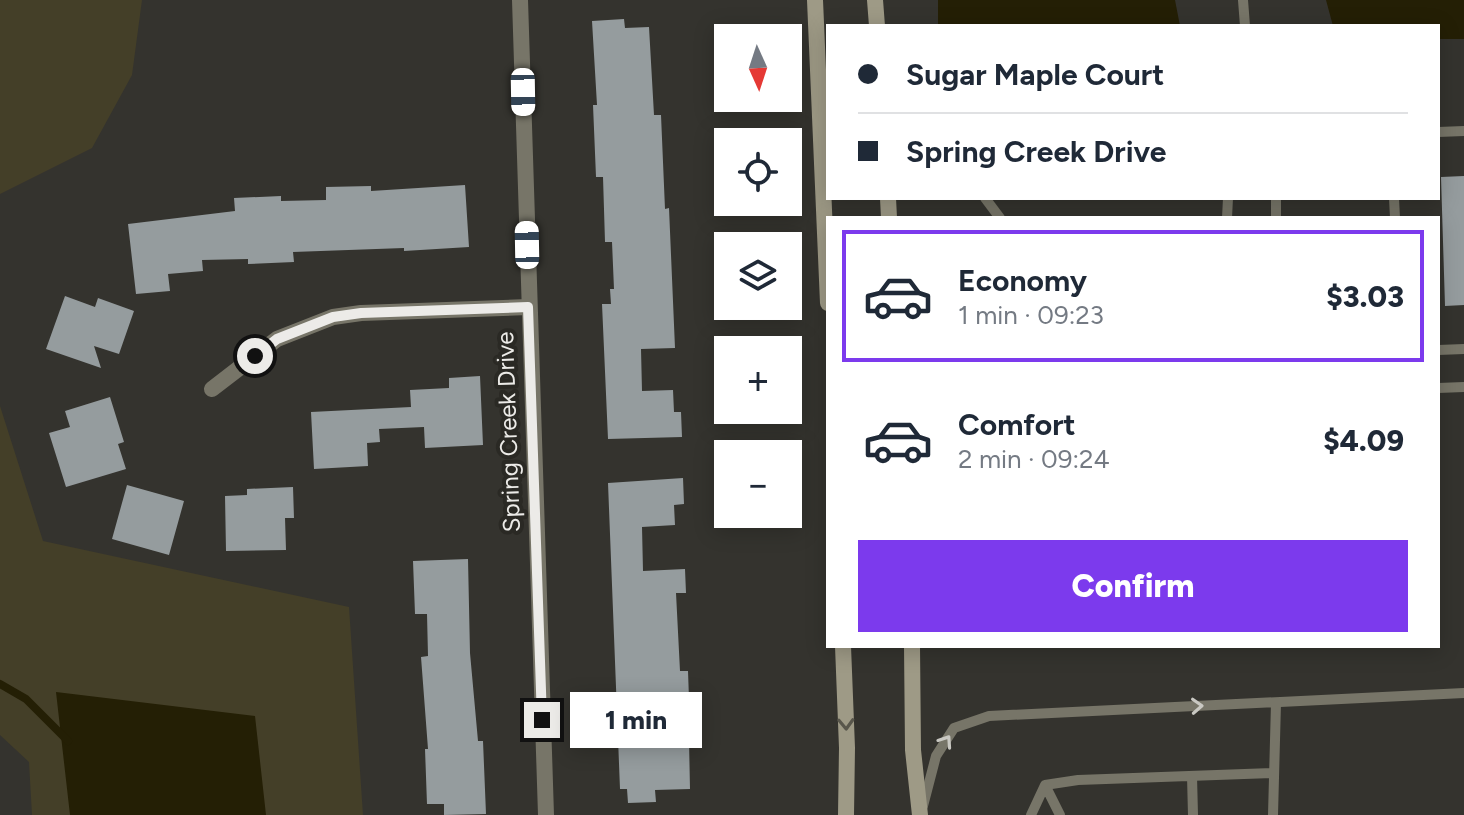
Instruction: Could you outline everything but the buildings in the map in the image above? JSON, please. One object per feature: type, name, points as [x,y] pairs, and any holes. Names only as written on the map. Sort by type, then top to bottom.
[{"type":"main road","points":[[815,0],[826,256]]},
{"type":"main road","points":[[875,0],[877,24]]},
{"type":"main road","points":[[843,648],[846,815]]},
{"type":"main road","points":[[912,648],[913,750],[921,814]]},
{"type":"street","name":"Spring Creek Drive","points":[[520,0],[546,815]]},
{"type":"street","points":[[212,389],[277,339],[333,317],[361,313],[528,307]]},
{"type":"lane","points":[[1243,0],[1245,24]]},
{"type":"lane","points":[[1440,132],[1464,131]]},
{"type":"lane","points":[[1440,350],[1464,349]]},
{"type":"lane","points":[[1440,388],[1464,387]]},
{"type":"lane","points":[[921,814],[936,756],[954,728],[989,716],[1464,693]]},
{"type":"lane","points":[[1273,815],[1276,703]]},
{"type":"lane","points":[[1045,785],[1078,780],[1274,773]]},
{"type":"lane","points":[[1192,776],[1193,815]]},
{"type":"lane","points":[[1031,815],[1045,785]]},
{"type":"lane","points":[[1045,785],[1060,815]]},
{"type":"shaded area","points":[[0,0],[142,0],[132,75],[92,148],[0,194]]},
{"type":"shaded area","points":[[938,0],[1175,0],[1180,24],[938,24]]},
{"type":"shaded area","points":[[1326,0],[1464,0],[1464,39],[1440,39],[1440,24],[1332,24]]},
{"type":"shaded area","points":[[0,406],[43,541],[349,607],[363,815],[32,815],[29,762],[0,735]]},
{"type":"shaded area","points":[[56,692],[255,716],[266,815],[70,815]]},
{"type":"waterway","points":[[0,684],[26,699],[68,741]]},
{"type":"route","points":[[255,356],[277,339],[333,317],[361,313],[528,307],[542,720]]}]
